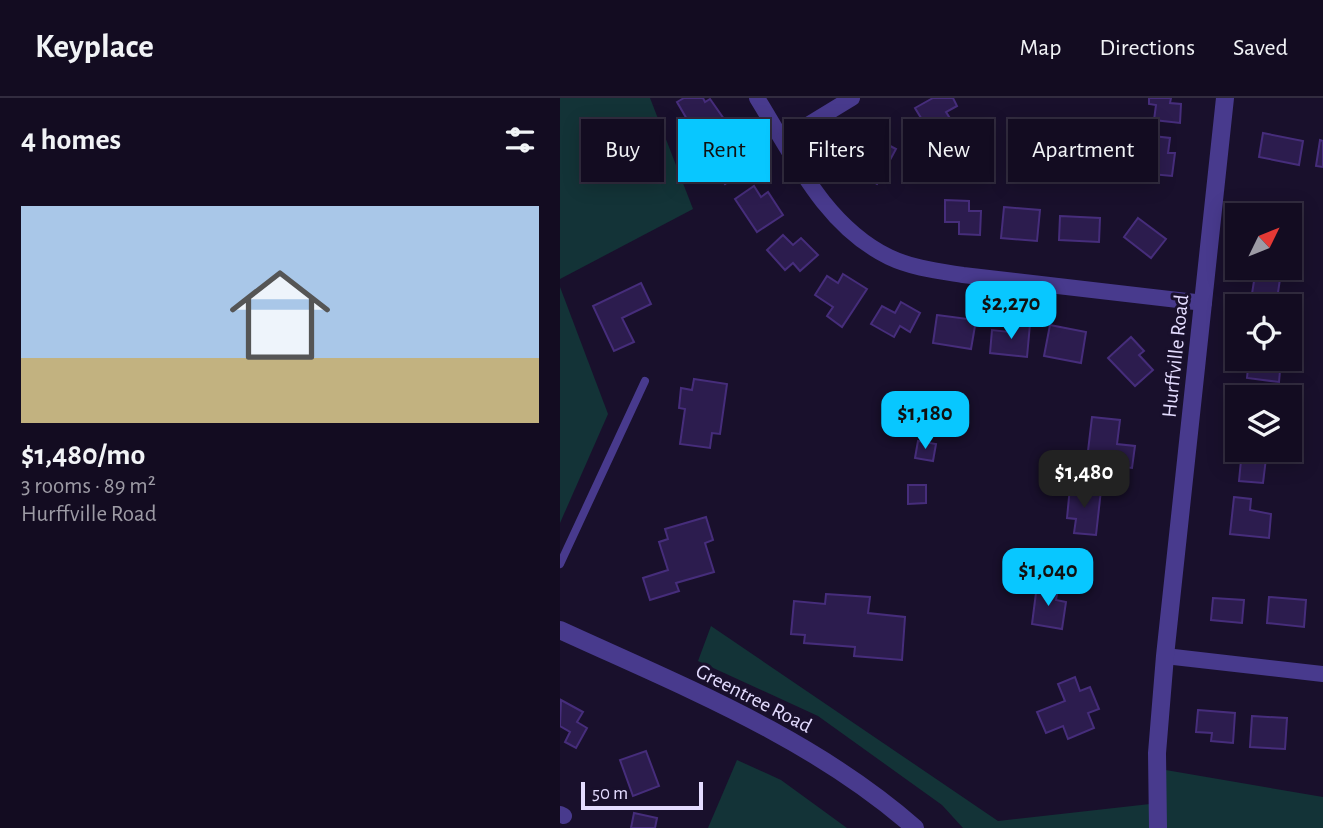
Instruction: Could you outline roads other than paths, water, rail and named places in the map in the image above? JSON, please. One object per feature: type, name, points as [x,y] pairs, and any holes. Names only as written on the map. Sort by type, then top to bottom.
[{"type":"street","points":[[757,98],[832,214],[860,239],[890,258],[923,269],[962,275],[1204,303]]},
{"type":"street","points":[[783,140],[852,98]]},
{"type":"street","name":"Hurffville Road","points":[[1158,828],[1157,753],[1165,656],[1225,98]]},
{"type":"street","name":"Greentree Road","points":[[560,630],[780,735],[852,780],[915,828]]},
{"type":"street","points":[[1165,656],[1323,674]]},
{"type":"lane","points":[[560,564],[645,381]]}]
